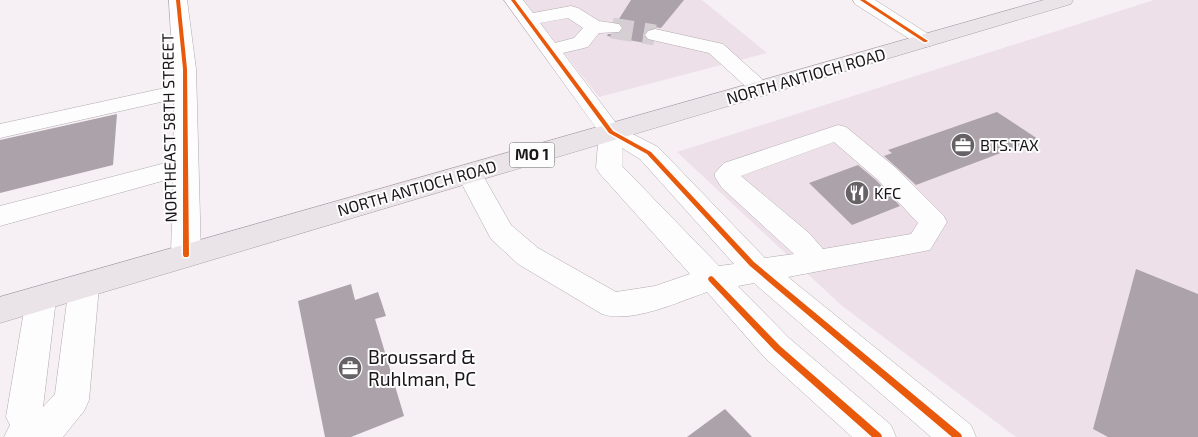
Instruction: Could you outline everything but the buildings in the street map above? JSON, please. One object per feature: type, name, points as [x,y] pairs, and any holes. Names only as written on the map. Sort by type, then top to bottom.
[{"type":"main road","name":"NORTH ANTIOCH ROAD","points":[[0,310],[1064,0]]},
{"type":"street","name":"NORTHEAST 58TH STREET","points":[[178,0],[185,90],[186,256]]},
{"type":"street","points":[[513,0],[611,132],[649,153],[759,270],[958,437]]},
{"type":"street","points":[[862,0],[926,41]]},
{"type":"street","points":[[528,20],[571,12],[603,27],[581,43],[550,50]]},
{"type":"street","points":[[655,35],[716,48],[762,89]]},
{"type":"street","points":[[0,131],[185,90]]},
{"type":"street","points":[[611,132],[609,168],[777,348],[878,437]]},
{"type":"street","points":[[469,173],[501,232],[528,256],[613,304],[655,298],[711,279],[920,243],[933,222],[887,174],[838,132],[733,169],[728,173],[731,182],[799,240],[816,260]]},
{"type":"street","points":[[0,216],[185,166]]},
{"type":"street","points":[[41,298],[24,417],[39,434],[72,400],[84,286]]},
{"type":"shaded area","points":[[522,0],[702,0],[767,53],[599,97]]},
{"type":"shaded area","points":[[1154,0],[1198,0],[1198,437],[1016,437],[841,305],[677,152]]},
{"type":"tunnel","points":[[612,28],[655,35]]},
{"type":"cycle path","points":[[178,0],[185,69],[186,255]]},
{"type":"cycle path","points":[[513,0],[611,132],[649,153],[752,264],[958,437]]},
{"type":"cycle path","points":[[862,0],[926,41]]},
{"type":"cycle path","points":[[711,279],[777,348],[878,437]]},
{"type":"place","name":"BTS.TAX","points":[[963,145]]},
{"type":"place","name":"KFC","points":[[857,193]]},
{"type":"place","name":"Broussard & Ruhlman, PC","points":[[350,368]]}]
